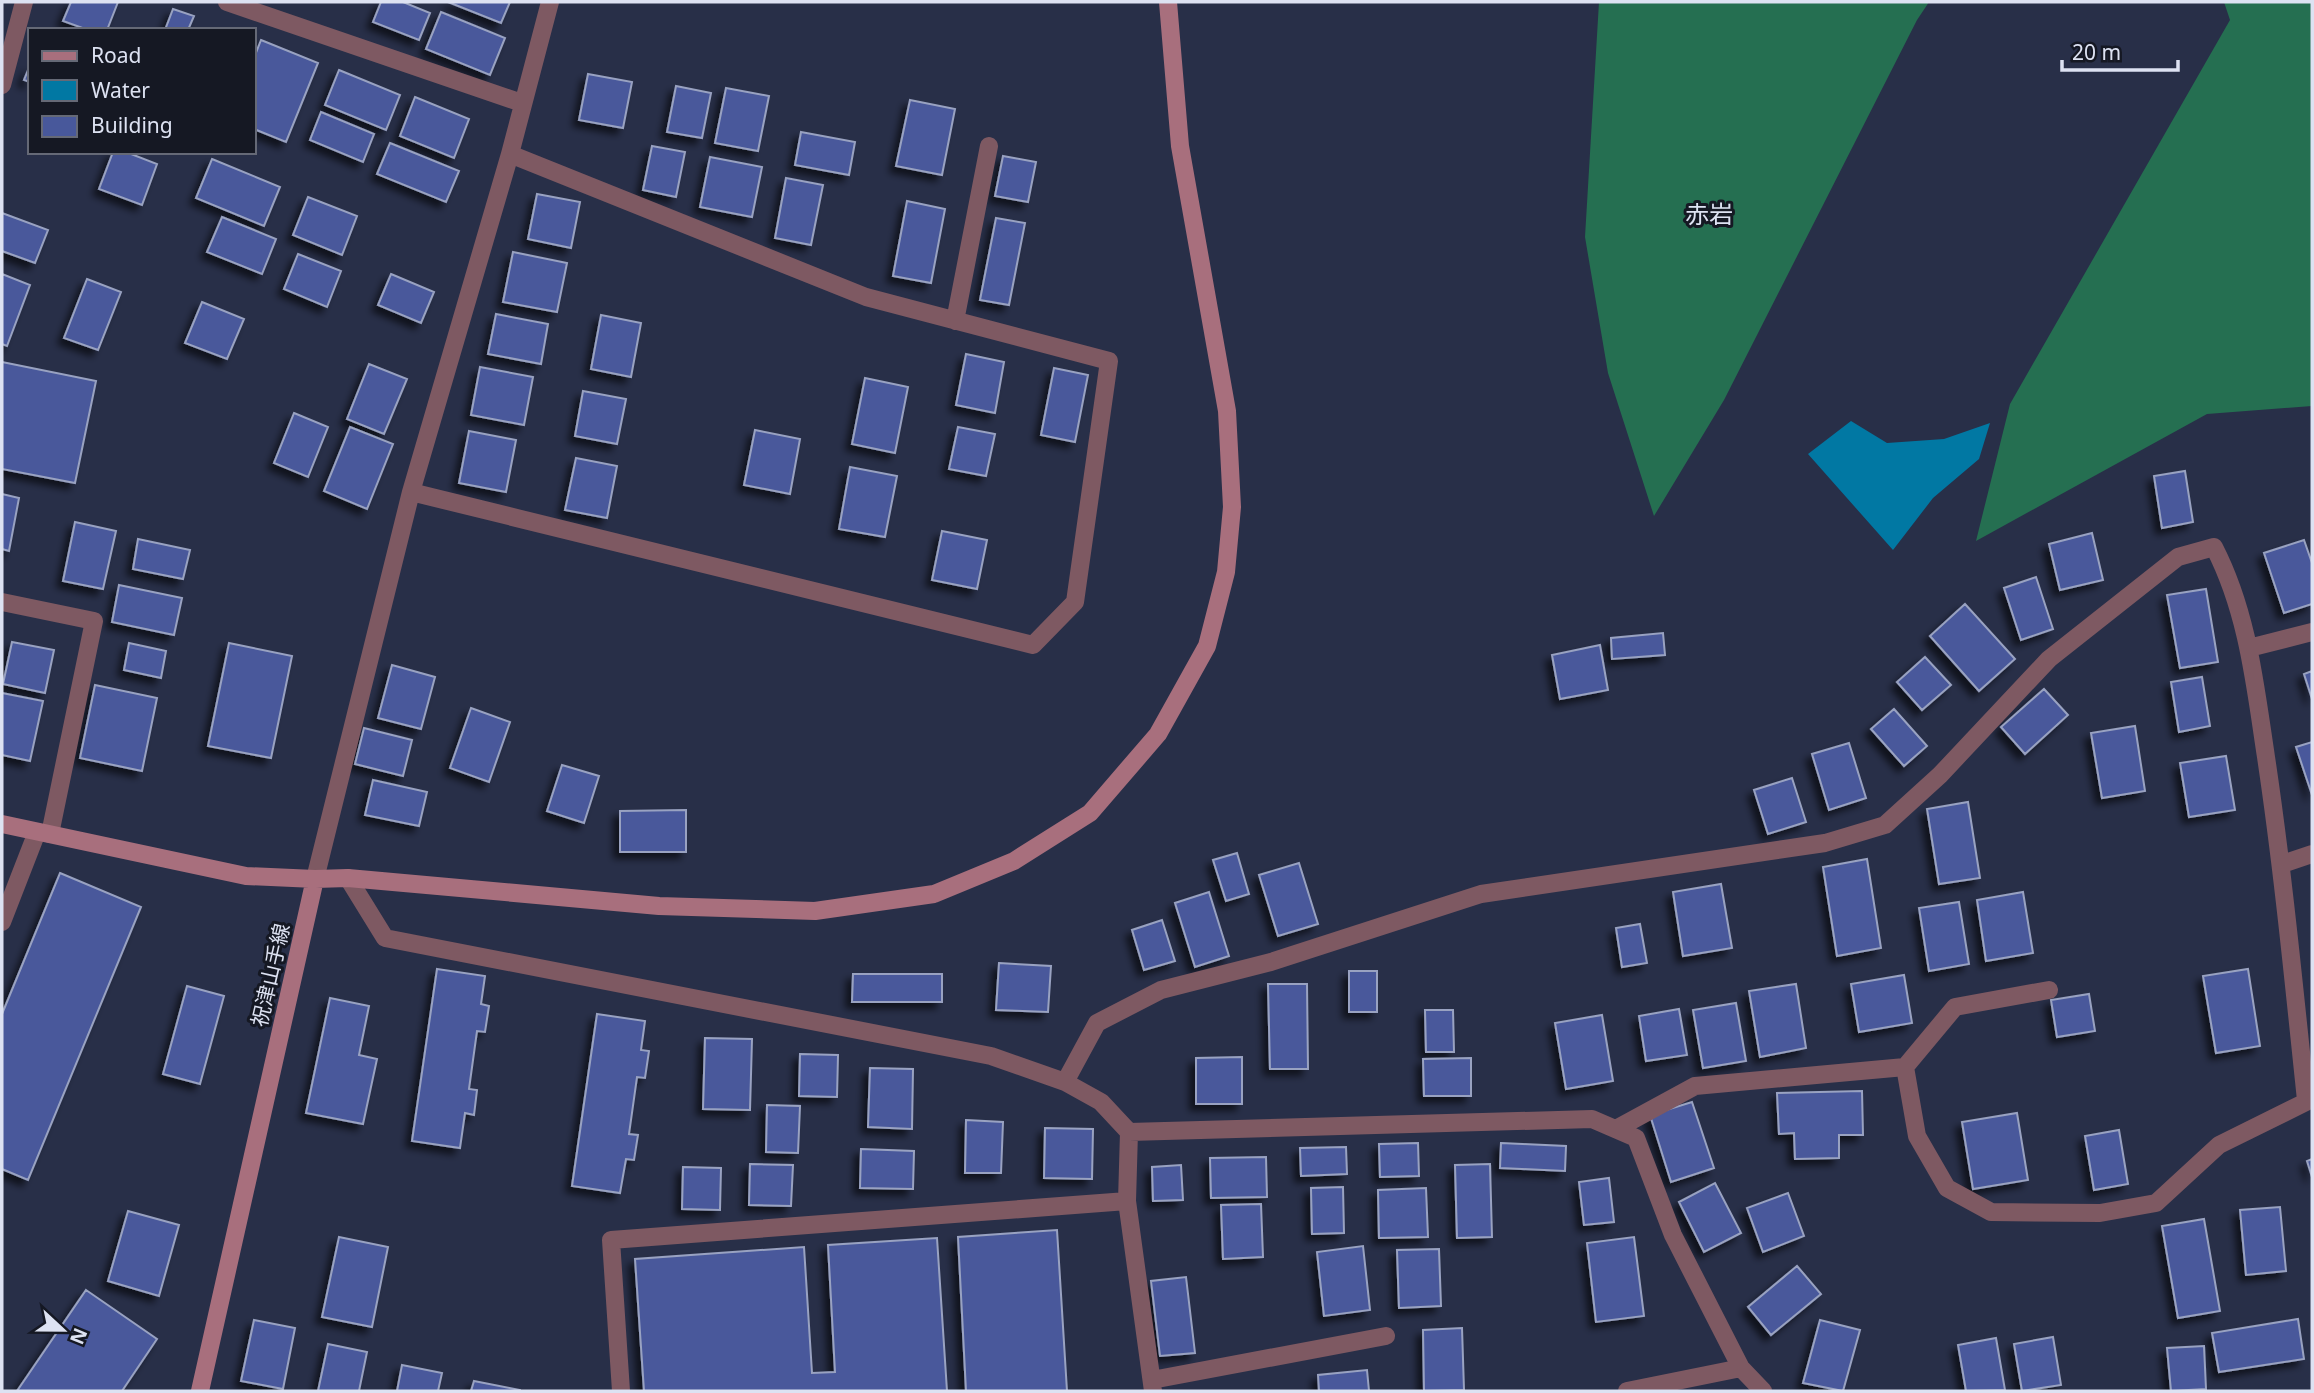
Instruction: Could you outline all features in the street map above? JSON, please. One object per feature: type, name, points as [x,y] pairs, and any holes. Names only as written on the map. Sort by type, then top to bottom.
[{"type":"street","points":[[2,85],[24,2]]},
{"type":"street","points":[[227,2],[522,103]]},
{"type":"street","points":[[315,879],[411,492],[510,154],[550,2]]},
{"type":"street","points":[[2,824],[246,876],[348,878],[659,906],[815,911],[933,894],[1014,861],[1090,813],[1158,734],[1207,646],[1226,572],[1232,507],[1227,411],[1180,146],[1167,2]]},
{"type":"street","points":[[955,321],[989,146]]},
{"type":"street","points":[[411,492],[1033,645],[1075,602],[1109,361],[866,297],[510,154]]},
{"type":"street","points":[[1065,1082],[1097,1023],[1161,990],[1271,962],[1480,894],[1825,843],[1885,825],[1940,775],[2049,659],[2178,557],[2214,547],[2230,578],[2249,648],[2282,864],[2309,1100],[2220,1145],[2156,1203],[2100,1213],[1990,1212],[1947,1188],[1917,1136],[1905,1067]]},
{"type":"street","points":[[2,602],[94,621],[43,833],[2,922]]},
{"type":"street","points":[[2249,648],[2312,632]]},
{"type":"street","points":[[2282,864],[2312,854]]},
{"type":"street","points":[[348,878],[385,938],[991,1056],[1065,1082],[1101,1102],[1129,1132],[1127,1201],[1152,1386],[1386,1336]]},
{"type":"street","name":"祝津山手線","points":[[200,1391],[315,879]]},
{"type":"street","points":[[1615,1129],[1695,1086],[1905,1067],[1955,1007],[2049,990]]},
{"type":"street","points":[[1129,1132],[1592,1119],[1636,1138],[1674,1235],[1741,1368],[1763,1391]]},
{"type":"street","points":[[621,1391],[611,1240],[1127,1201]]},
{"type":"street","points":[[1627,1391],[1741,1368]]},
{"type":"green space","points":[[1599,2],[1929,2],[1917,20],[1724,400],[1654,516],[1608,373],[1585,237]]},
{"type":"green space","points":[[2224,2],[2312,2],[2312,406],[2207,414],[1976,541],[2010,404],[2230,20]]},
{"type":"water","points":[[1851,421],[1887,443],[1944,439],[1990,423],[1979,459],[1933,498],[1893,550],[1808,454]]},
{"type":"building","points":[[71,2],[118,2],[108,28],[82,28],[63,21]]},
{"type":"building","points":[[381,2],[403,2],[430,13],[419,40],[373,22]]},
{"type":"building","points":[[448,2],[510,2],[501,23]]},
{"type":"building","points":[[173,9],[194,16],[189,28],[166,28]]},
{"type":"building","points":[[441,12],[505,38],[490,75],[426,49]]},
{"type":"building","points":[[261,40],[318,63],[286,142],[256,130],[256,53]]},
{"type":"building","points":[[339,70],[400,95],[386,130],[325,105]]},
{"type":"building","points":[[588,74],[632,82],[623,128],[579,120]]},
{"type":"building","points":[[676,86],[711,93],[702,138],[667,132]]},
{"type":"building","points":[[726,88],[769,96],[758,151],[715,143]]},
{"type":"building","points":[[415,97],[469,119],[454,158],[400,136]]},
{"type":"building","points":[[910,100],[955,109],[942,175],[896,166]]},
{"type":"building","points":[[321,112],[374,134],[363,162],[310,140]]},
{"type":"building","points":[[801,132],[855,142],[849,175],[795,165]]},
{"type":"building","points":[[390,143],[459,171],[446,202],[377,174]]},
{"type":"building","points":[[652,146],[685,152],[676,197],[643,190]]},
{"type":"building","points":[[112,154],[131,154],[157,164],[142,205],[99,189]]},
{"type":"building","points":[[1003,156],[1036,162],[1028,202],[995,196]]},
{"type":"building","points":[[710,157],[762,167],[752,217],[700,207]]},
{"type":"building","points":[[212,159],[280,187],[264,226],[196,198]]},
{"type":"building","points":[[786,178],[823,185],[811,245],[775,238]]},
{"type":"building","points":[[537,194],[580,202],[571,248],[528,239]]},
{"type":"building","points":[[308,197],[357,216],[342,255],[293,235]]},
{"type":"building","points":[[907,201],[945,209],[931,283],[893,276]]},
{"type":"building","points":[[2,213],[48,230],[35,263],[2,251]]},
{"type":"building","points":[[222,217],[276,239],[262,274],[207,252]]},
{"type":"building","points":[[996,218],[1025,223],[1009,305],[980,300]]},
{"type":"building","points":[[513,252],[567,263],[557,312],[503,302]]},
{"type":"building","points":[[298,254],[341,271],[327,307],[284,289]]},
{"type":"building","points":[[2,274],[30,285],[7,346],[2,344]]},
{"type":"building","points":[[391,274],[434,292],[421,323],[378,305]]},
{"type":"building","points":[[87,279],[121,292],[98,350],[64,338]]},
{"type":"building","points":[[202,302],[244,319],[227,359],[185,343]]},
{"type":"building","points":[[496,314],[548,324],[541,364],[488,354]]},
{"type":"building","points":[[601,315],[641,323],[631,377],[591,369]]},
{"type":"building","points":[[966,354],[1004,362],[995,413],[956,405]]},
{"type":"building","points":[[2,362],[96,381],[75,483],[2,469]]},
{"type":"building","points":[[369,364],[407,379],[384,434],[347,419]]},
{"type":"building","points":[[480,367],[533,377],[524,425],[471,415]]},
{"type":"building","points":[[1054,368],[1088,375],[1075,442],[1041,435]]},
{"type":"building","points":[[865,378],[908,387],[895,453],[852,444]]},
{"type":"building","points":[[583,391],[626,399],[617,444],[575,436]]},
{"type":"building","points":[[294,413],[328,427],[308,477],[274,463]]},
{"type":"building","points":[[350,427],[393,444],[367,509],[324,491]]},
{"type":"building","points":[[958,427],[995,434],[986,476],[949,469]]},
{"type":"building","points":[[755,430],[800,439],[790,494],[744,485]]},
{"type":"building","points":[[469,431],[516,440],[506,492],[459,483]]},
{"type":"building","points":[[576,458],[617,466],[607,518],[565,510]]},
{"type":"building","points":[[850,467],[897,476],[885,537],[839,529]]},
{"type":"building","points":[[2185,471],[2193,522],[2162,528],[2154,476]]},
{"type":"building","points":[[2,494],[19,498],[9,551],[2,549]]},
{"type":"building","points":[[75,522],[116,531],[103,589],[63,581]]},
{"type":"building","points":[[942,531],[987,540],[977,589],[932,580]]},
{"type":"building","points":[[2092,533],[2103,580],[2060,590],[2049,544]]},
{"type":"building","points":[[138,539],[190,550],[183,579],[133,569]]},
{"type":"building","points":[[2304,540],[2312,563],[2312,604],[2284,613],[2264,553]]},
{"type":"building","points":[[2036,577],[2053,629],[2021,640],[2004,588]]},
{"type":"building","points":[[119,585],[182,598],[174,635],[112,622]]},
{"type":"building","points":[[2206,589],[2218,662],[2180,668],[2167,595]]},
{"type":"building","points":[[1965,604],[2015,659],[1979,691],[1930,636]]},
{"type":"building","points":[[1663,633],[1665,655],[1612,659],[1611,638]]},
{"type":"building","points":[[12,642],[54,650],[45,693],[3,684]]},
{"type":"building","points":[[129,643],[166,651],[161,678],[124,670]]},
{"type":"building","points":[[229,643],[292,656],[271,758],[208,746]]},
{"type":"building","points":[[1600,645],[1608,690],[1560,699],[1552,655]]},
{"type":"building","points":[[1925,657],[1951,685],[1922,710],[1897,682]]},
{"type":"building","points":[[392,665],[435,677],[421,729],[378,718]]},
{"type":"building","points":[[2312,671],[2312,699],[2304,674]]},
{"type":"building","points":[[2202,677],[2210,726],[2179,732],[2171,682]]},
{"type":"building","points":[[95,685],[157,698],[142,771],[80,758]]},
{"type":"building","points":[[2044,689],[2068,715],[2025,754],[2001,727]]},
{"type":"building","points":[[2,693],[43,701],[30,761],[2,755]]},
{"type":"building","points":[[471,708],[510,722],[489,782],[450,768]]},
{"type":"building","points":[[1894,709],[1927,746],[1904,766],[1871,729]]},
{"type":"building","points":[[2135,726],[2145,791],[2102,798],[2091,733]]},
{"type":"building","points":[[364,728],[412,740],[403,776],[355,764]]},
{"type":"building","points":[[2312,742],[2312,795],[2296,747]]},
{"type":"building","points":[[1849,743],[1866,798],[1829,810],[1812,754]]},
{"type":"building","points":[[2226,756],[2235,810],[2189,817],[2180,763]]},
{"type":"building","points":[[562,765],[599,776],[584,823],[547,811]]},
{"type":"building","points":[[1792,778],[1806,822],[1768,834],[1754,790]]},
{"type":"building","points":[[373,780],[427,792],[419,826],[365,815]]},
{"type":"building","points":[[1968,802],[1980,878],[1939,884],[1927,809]]},
{"type":"building","points":[[686,810],[686,852],[620,852],[620,811]]},
{"type":"building","points":[[1237,853],[1249,894],[1226,901],[1213,860]]},
{"type":"building","points":[[1867,859],[1881,948],[1837,956],[1823,867]]},
{"type":"building","points":[[1299,863],[1318,924],[1278,936],[1259,875]]},
{"type":"building","points":[[60,873],[141,907],[28,1180],[2,1169],[2,1014]]},
{"type":"building","points":[[1721,884],[1732,948],[1683,956],[1673,892]]},
{"type":"building","points":[[1209,892],[1229,956],[1195,967],[1175,903]]},
{"type":"building","points":[[2023,892],[2033,953],[1986,961],[1977,900]]},
{"type":"building","points":[[1959,902],[1969,964],[1929,971],[1919,908]]},
{"type":"building","points":[[1162,920],[1175,961],[1144,970],[1132,930]]},
{"type":"building","points":[[1640,924],[1647,963],[1622,967],[1616,928]]},
{"type":"building","points":[[999,963],[1051,966],[1048,1012],[996,1010]]},
{"type":"building","points":[[437,969],[485,976],[481,1004],[489,1006],[485,1032],[477,1031],[469,1089],[477,1090],[474,1115],[465,1113],[460,1148],[412,1141]]},
{"type":"building","points":[[2248,969],[2260,1046],[2216,1053],[2203,976]]},
{"type":"building","points":[[1349,971],[1377,971],[1377,1012],[1349,1012]]},
{"type":"building","points":[[853,974],[942,974],[942,1002],[852,1002]]},
{"type":"building","points":[[1904,975],[1912,1023],[1859,1032],[1851,984]]},
{"type":"building","points":[[1268,984],[1307,984],[1308,1069],[1270,1069]]},
{"type":"building","points":[[1796,984],[1806,1048],[1760,1057],[1749,991]]},
{"type":"building","points":[[187,986],[224,996],[200,1084],[163,1074]]},
{"type":"building","points":[[2089,994],[2095,1031],[2057,1037],[2051,1000]]},
{"type":"building","points":[[330,998],[369,1006],[359,1055],[377,1059],[363,1124],[306,1113]]},
{"type":"building","points":[[1736,1003],[1746,1061],[1703,1068],[1693,1010]]},
{"type":"building","points":[[1679,1009],[1687,1055],[1646,1061],[1639,1016]]},
{"type":"building","points":[[1425,1010],[1453,1010],[1454,1052],[1426,1052]]},
{"type":"building","points":[[597,1014],[645,1021],[641,1050],[649,1051],[645,1078],[637,1077],[629,1134],[638,1135],[634,1160],[626,1159],[620,1193],[572,1186]]},
{"type":"building","points":[[1602,1015],[1613,1081],[1566,1089],[1555,1023]]},
{"type":"building","points":[[705,1038],[752,1039],[750,1110],[703,1109]]},
{"type":"building","points":[[800,1054],[838,1055],[837,1097],[799,1096]]},
{"type":"building","points":[[1242,1057],[1242,1104],[1196,1104],[1196,1058]]},
{"type":"building","points":[[1471,1058],[1471,1096],[1424,1096],[1423,1059]]},
{"type":"building","points":[[870,1068],[913,1069],[912,1129],[868,1127]]},
{"type":"building","points":[[1862,1091],[1863,1135],[1839,1135],[1839,1158],[1795,1159],[1794,1133],[1779,1134],[1777,1093]]},
{"type":"building","points":[[1692,1102],[1714,1168],[1671,1182],[1650,1115]]},
{"type":"building","points":[[767,1105],[800,1106],[798,1153],[766,1152]]},
{"type":"building","points":[[2017,1113],[2028,1180],[1973,1189],[1962,1122]]},
{"type":"building","points":[[966,1120],[1003,1122],[1001,1173],[965,1173]]},
{"type":"building","points":[[1045,1128],[1093,1129],[1092,1179],[1044,1178]]},
{"type":"building","points":[[2119,1130],[2128,1184],[2094,1190],[2085,1136]]},
{"type":"building","points":[[1418,1143],[1419,1176],[1380,1177],[1379,1144]]},
{"type":"building","points":[[1501,1143],[1566,1146],[1565,1171],[1500,1168]]},
{"type":"building","points":[[1346,1147],[1347,1174],[1301,1176],[1300,1148]]},
{"type":"building","points":[[861,1149],[914,1151],[913,1189],[860,1188]]},
{"type":"building","points":[[1266,1157],[1267,1197],[1211,1198],[1210,1158]]},
{"type":"building","points":[[2312,1159],[2312,1177],[2307,1161]]},
{"type":"building","points":[[750,1164],[793,1165],[791,1206],[749,1205]]},
{"type":"building","points":[[1490,1164],[1492,1237],[1457,1238],[1455,1165]]},
{"type":"building","points":[[1181,1165],[1183,1200],[1153,1201],[1152,1167]]},
{"type":"building","points":[[683,1167],[721,1168],[720,1210],[682,1209]]},
{"type":"building","points":[[1609,1178],[1614,1222],[1584,1225],[1579,1182]]},
{"type":"building","points":[[1715,1183],[1741,1233],[1704,1252],[1679,1202]]},
{"type":"building","points":[[1343,1187],[1344,1233],[1312,1234],[1311,1188]]},
{"type":"building","points":[[1426,1188],[1428,1237],[1379,1238],[1378,1190]]},
{"type":"building","points":[[1788,1193],[1804,1236],[1763,1252],[1747,1208]]},
{"type":"building","points":[[1261,1204],[1263,1257],[1223,1259],[1221,1205]]},
{"type":"building","points":[[2280,1207],[2286,1271],[2246,1275],[2240,1210]]},
{"type":"building","points":[[128,1211],[179,1225],[159,1296],[108,1281]]},
{"type":"building","points":[[2204,1219],[2220,1311],[2178,1318],[2162,1226]]},
{"type":"building","points":[[1057,1230],[1067,1391],[966,1391],[958,1237]]},
{"type":"building","points":[[339,1237],[388,1247],[372,1327],[322,1317]]},
{"type":"building","points":[[1634,1237],[1644,1316],[1596,1322],[1587,1243]]},
{"type":"building","points":[[937,1238],[947,1391],[644,1391],[635,1259],[804,1247],[812,1373],[835,1372],[828,1245]]},
{"type":"building","points":[[1363,1246],[1370,1310],[1324,1316],[1317,1252]]},
{"type":"building","points":[[1439,1249],[1441,1306],[1399,1308],[1397,1250]]},
{"type":"building","points":[[1797,1266],[1821,1294],[1771,1335],[1748,1307]]},
{"type":"building","points":[[1186,1277],[1195,1353],[1160,1356],[1151,1281]]},
{"type":"building","points":[[86,1290],[157,1339],[122,1391],[17,1391]]},
{"type":"building","points":[[2298,1319],[2304,1359],[2219,1372],[2212,1333]]},
{"type":"building","points":[[254,1320],[295,1328],[283,1389],[241,1381]]},
{"type":"building","points":[[1820,1320],[1860,1330],[1843,1391],[1803,1383]]},
{"type":"building","points":[[1462,1328],[1464,1390],[1424,1391],[1423,1330]]},
{"type":"building","points":[[2053,1337],[2061,1385],[2022,1391],[2014,1344]]},
{"type":"building","points":[[1996,1338],[2005,1390],[1966,1391],[1958,1345]]},
{"type":"building","points":[[328,1344],[367,1352],[359,1391],[318,1391]]},
{"type":"building","points":[[2204,1346],[2206,1389],[2171,1391],[2167,1348]]},
{"type":"building","points":[[402,1365],[442,1373],[438,1391],[397,1391]]},
{"type":"building","points":[[1367,1370],[1369,1391],[1319,1391],[1318,1375]]},
{"type":"building","points":[[474,1381],[520,1390],[520,1391],[471,1391]]},
{"type":"district","name":"赤岩","points":[[1709,213]]}]
